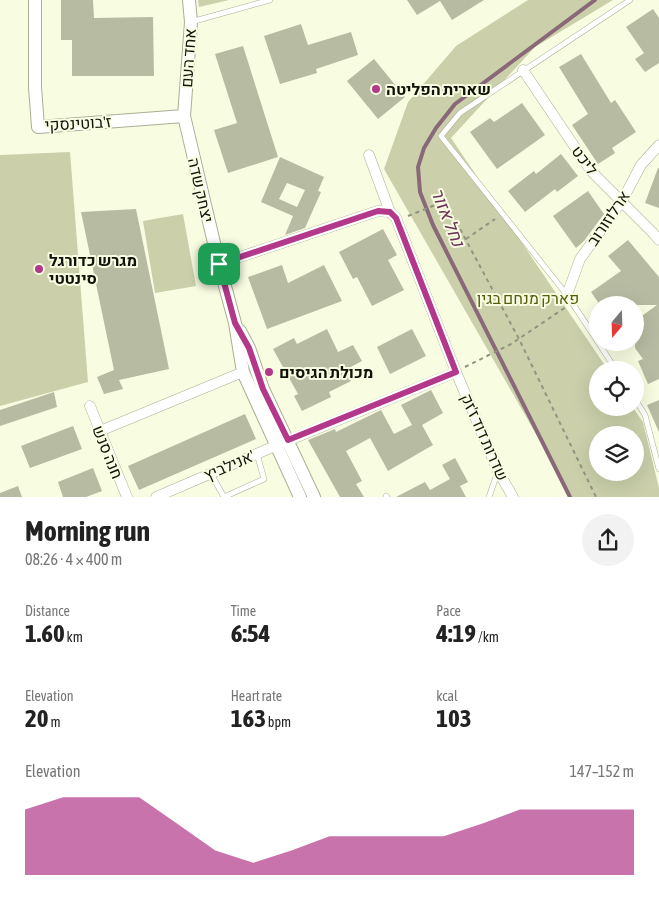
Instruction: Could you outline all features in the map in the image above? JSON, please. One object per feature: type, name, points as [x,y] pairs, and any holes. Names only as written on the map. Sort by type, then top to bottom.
[{"type":"street","name":"ז'בוטינסקי","points":[[35,0],[35,87],[38,127],[184,116]]},
{"type":"street","name":"אחד העם","points":[[184,116],[191,22],[189,0]]},
{"type":"street","name":"ליכט","points":[[523,70],[591,171],[659,240]]},
{"type":"street","name":"יצחק שדה","points":[[184,116],[235,323],[243,372],[275,446],[300,497]]},
{"type":"street","name":"ארלוזורוב","points":[[570,299],[580,259],[622,201],[641,165],[659,145]]},
{"type":"street","name":"שדרות דוד ז'זק","points":[[369,155],[390,212],[396,218],[456,372],[498,471],[512,497]]},
{"type":"street","points":[[219,264],[378,211],[390,212]]},
{"type":"street","name":"יצחק שדה","points":[[235,323],[249,348],[263,389],[314,497]]},
{"type":"street","points":[[100,431],[243,372]]},
{"type":"street","points":[[275,446],[456,372]]},
{"type":"street","name":"חנה סנש","points":[[90,406],[126,497]]},
{"type":"street","name":"אנילביץ'","points":[[156,497],[275,446]]},
{"type":"lane","points":[[191,22],[270,0]]},
{"type":"lane","points":[[589,328],[570,299],[441,136],[460,112],[630,0]]},
{"type":"lane","points":[[644,412],[659,469]]},
{"type":"lane","points":[[211,473],[224,497],[264,479],[257,453]]},
{"type":"lane","points":[[489,497],[498,471]]},
{"type":"path","points":[[408,216],[445,201],[519,339],[596,497]]},
{"type":"path","points":[[466,239],[503,214]]},
{"type":"path","points":[[456,372],[519,339],[570,299]]},
{"type":"green space","points":[[198,0],[229,0],[199,7]]},
{"type":"green space","name":"פארק מנחם בגין","points":[[528,0],[613,0],[535,47],[451,138],[589,342],[589,351],[595,351],[602,361],[589,361],[589,416],[639,416],[643,422],[644,426],[589,426],[589,481],[644,481],[644,426],[659,488],[659,497],[572,497],[384,169],[408,102],[456,46]]},
{"type":"green space","name":"מגרש כדורגל סינטטי","points":[[70,152],[88,382],[0,406],[0,155]]},
{"type":"green space","points":[[183,214],[196,286],[155,293],[143,221]]},
{"type":"building","points":[[61,0],[93,0],[94,18],[153,17],[154,76],[72,76],[72,40],[61,40]]},
{"type":"building","points":[[407,0],[484,0],[452,20],[440,1],[417,15]]},
{"type":"building","points":[[653,9],[659,18],[659,63],[645,72],[635,59],[644,53],[626,27]]},
{"type":"building","points":[[301,24],[308,45],[351,32],[358,55],[316,69],[317,73],[280,84],[264,36]]},
{"type":"building","points":[[243,46],[278,157],[228,173],[214,130],[237,123],[215,54]]},
{"type":"building","points":[[581,54],[611,103],[615,100],[636,132],[612,148],[615,153],[598,164],[572,125],[588,114],[559,67]]},
{"type":"building","name":"שארית הפליטה","points":[[374,59],[405,97],[378,119],[347,81]]},
{"type":"building","points":[[522,103],[545,135],[497,169],[470,132],[490,118],[494,122]]},
{"type":"building","points":[[561,154],[578,176],[557,192],[555,189],[525,212],[508,191],[534,171],[536,174]]},
{"type":"building","points":[[280,157],[324,177],[318,191],[321,192],[305,228],[285,235],[293,216],[261,202]],"holes":[[[287,183],[305,190],[297,207],[279,199]]]},
{"type":"building","points":[[659,168],[659,208],[645,203]]},
{"type":"building","points":[[588,191],[604,214],[584,241],[576,248],[553,216]]},
{"type":"building","points":[[136,209],[169,369],[119,380],[123,389],[104,394],[97,377],[114,370],[81,212]]},
{"type":"building","points":[[383,229],[397,255],[388,260],[404,290],[372,306],[357,277],[353,279],[339,252]]},
{"type":"building","points":[[628,240],[659,277],[659,379],[648,384],[644,375],[644,361],[638,361],[643,359],[637,351],[644,351],[644,314],[657,305],[644,305],[644,296],[594,296],[591,292],[621,271],[608,256]]},
{"type":"building","points":[[282,265],[288,283],[324,265],[342,301],[267,329],[248,277]]},
{"type":"building","points":[[327,329],[338,352],[353,345],[362,361],[345,370],[351,381],[329,392],[331,397],[302,411],[294,396],[298,394],[273,349],[294,338],[297,344]]},
{"type":"building","points":[[412,329],[426,356],[390,374],[377,347]]},
{"type":"building","points":[[431,390],[443,413],[422,425],[433,445],[388,471],[370,438],[346,451],[362,481],[356,484],[364,497],[340,497],[308,440],[335,429],[336,432],[381,410],[394,434],[412,425],[401,405]]},
{"type":"building","points":[[54,392],[57,407],[0,426],[0,410]]},
{"type":"building","points":[[659,400],[659,432],[647,405]]},
{"type":"building","points":[[245,414],[256,439],[139,490],[128,466]]},
{"type":"building","points":[[73,426],[82,449],[30,468],[21,446]]},
{"type":"building","points":[[455,458],[468,482],[460,486],[466,497],[396,497],[425,482],[430,490],[450,479],[442,465]]},
{"type":"building","points":[[93,468],[102,491],[86,497],[63,497],[58,482]]},
{"type":"building","points":[[18,486],[22,497],[0,497],[0,493]]},
{"type":"waterway","name":"נחל אזור","points":[[570,497],[433,225],[420,192],[418,167],[424,148],[436,128],[455,104],[595,0]]},
{"type":"place","name":"שארית הפליטה","points":[[376,89]]},
{"type":"place","name":"מגרש כדורגל סינטטי","points":[[39,269]]},
{"type":"place","name":"מכולת הגיסים","points":[[269,372]]},
{"type":"route","points":[[378,211],[390,212],[396,218],[456,372],[288,440],[263,389],[249,348],[235,323],[219,264],[378,211]]}]
